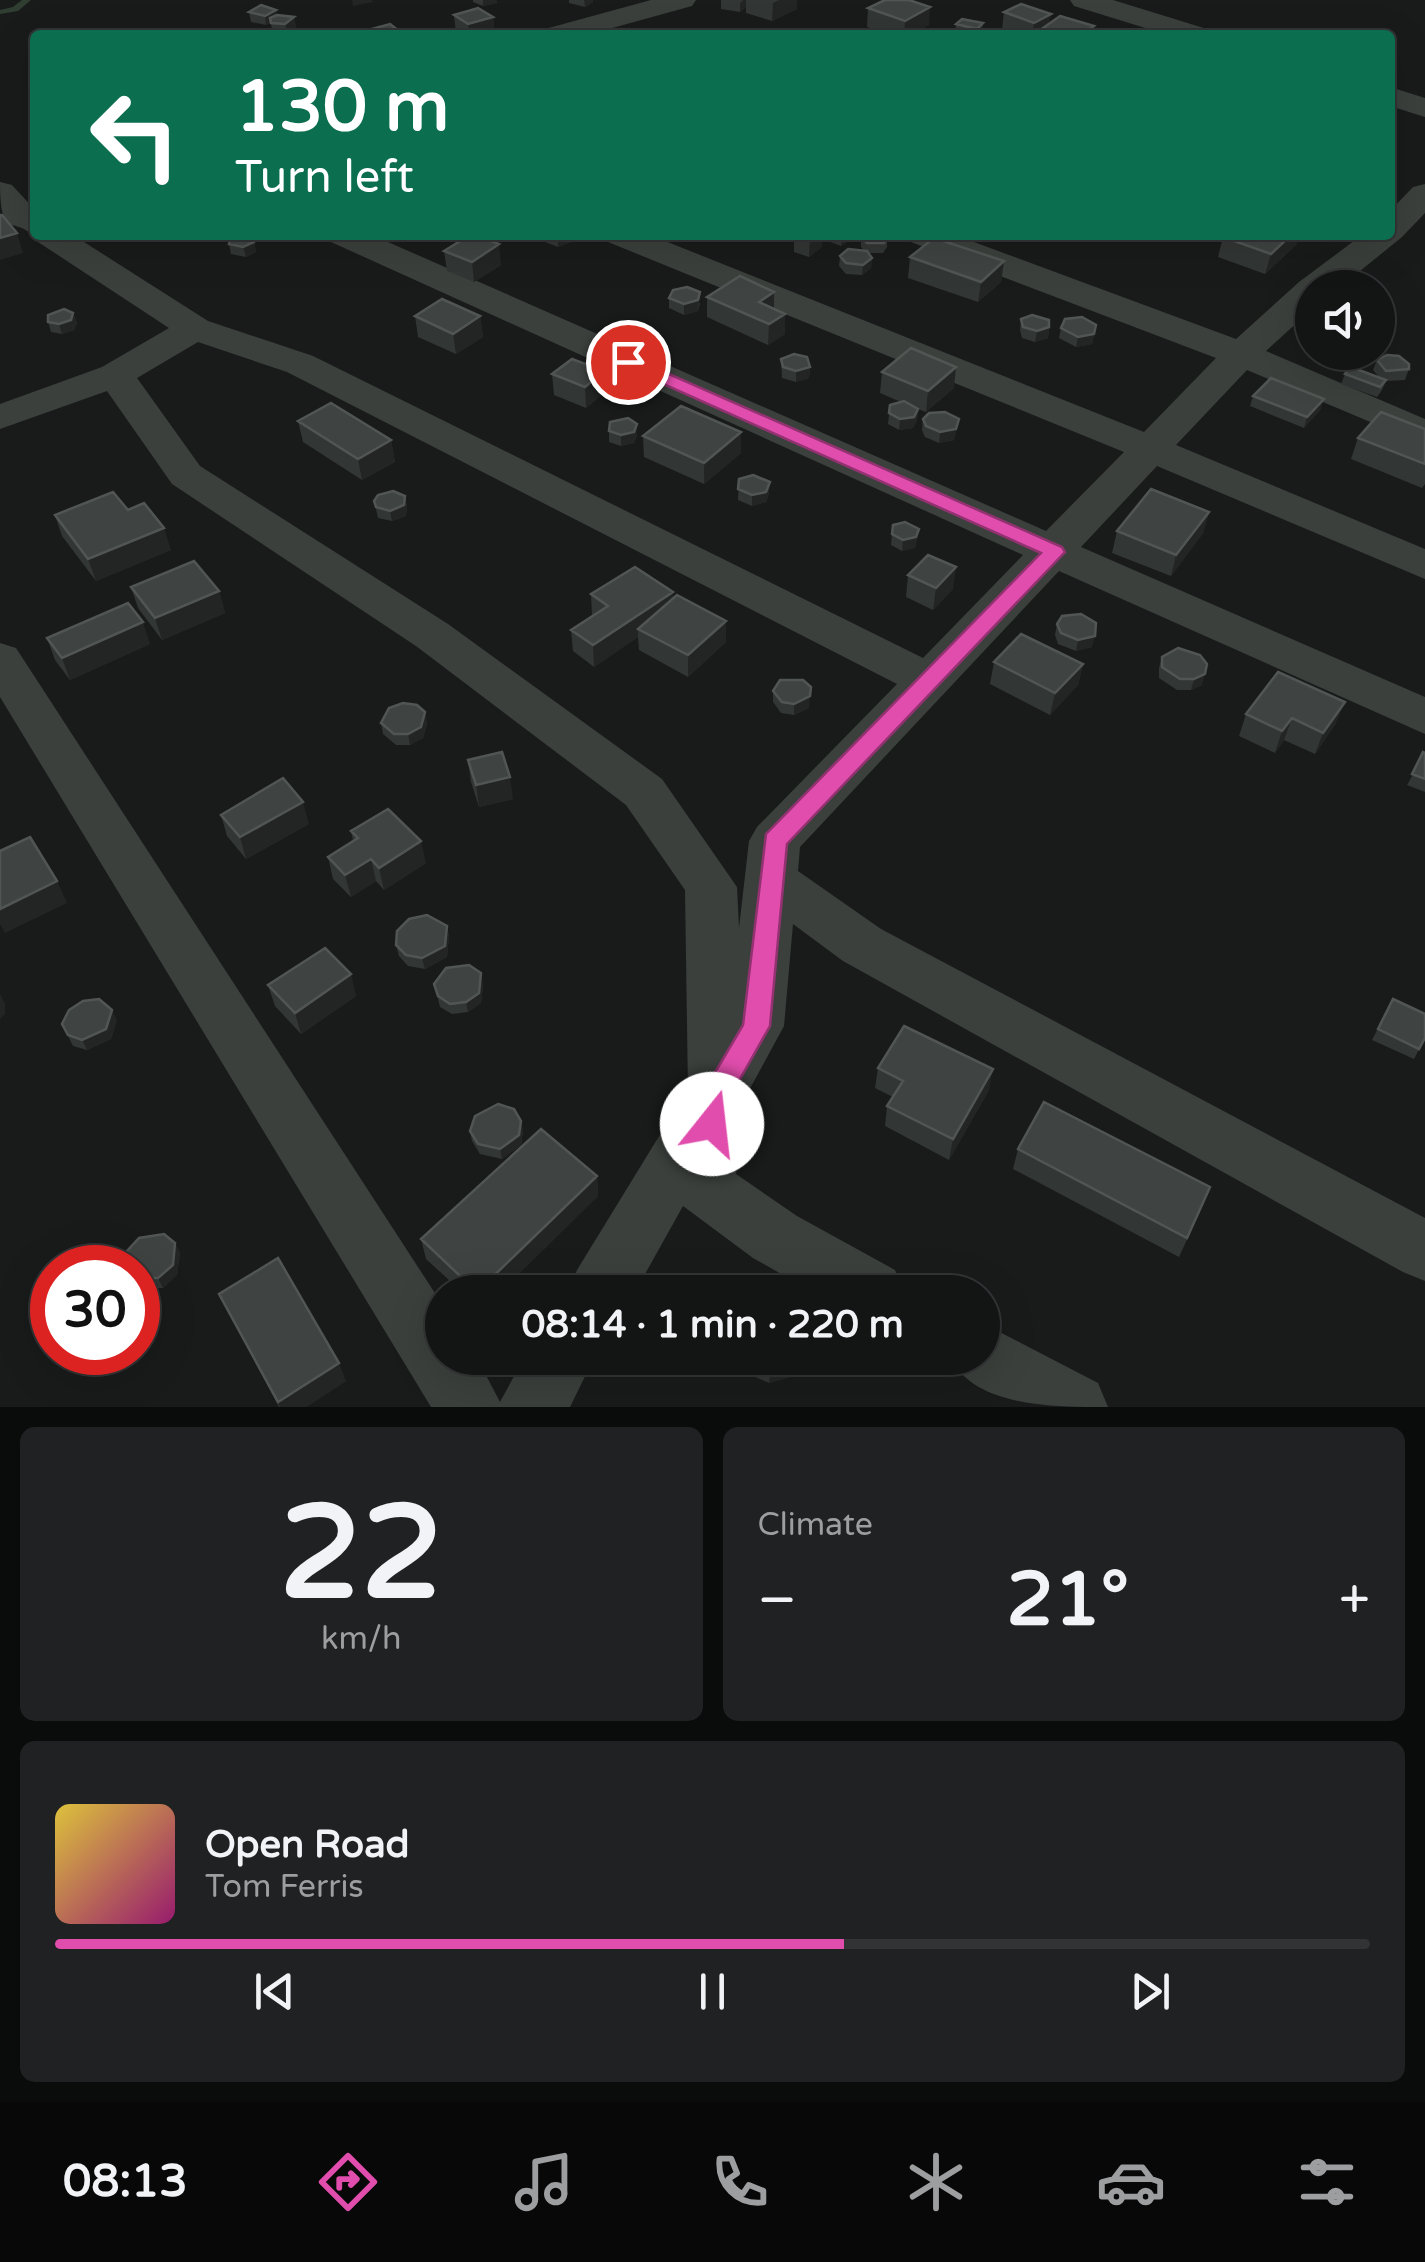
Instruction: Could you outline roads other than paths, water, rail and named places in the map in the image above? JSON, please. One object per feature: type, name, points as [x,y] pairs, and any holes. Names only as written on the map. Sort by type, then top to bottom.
[{"type":"street","points":[[572,30],[682,0]]},
{"type":"street","points":[[1084,0],[1181,30]]},
{"type":"street","points":[[1395,98],[1425,108]]},
{"type":"street","points":[[0,183],[30,175]]},
{"type":"street","points":[[0,192],[16,213],[30,222]]},
{"type":"street","points":[[1395,225],[1425,194]]},
{"type":"street","points":[[58,240],[195,329],[300,364],[930,681]]},
{"type":"street","points":[[354,240],[1425,717]]},
{"type":"street","points":[[632,240],[1425,564]]},
{"type":"street","points":[[936,240],[1241,354],[1425,433]]},
{"type":"street","points":[[1339,270],[1378,240]]},
{"type":"street","points":[[610,1275],[756,1026],[775,841],[1241,354],[1295,306]]},
{"type":"street","points":[[0,417],[115,375],[195,329]]},
{"type":"street","points":[[115,375],[186,475],[432,635],[644,792],[711,887],[717,1093],[704,1186],[775,1238],[841,1275]]},
{"type":"street","points":[[0,659],[469,1407]]},
{"type":"street","points":[[772,879],[862,945],[1425,1251]]},
{"type":"street","points":[[1000,1365],[1074,1407]]},
{"type":"street","points":[[532,1407],[552,1375]]},
{"type":"waterway","points":[[0,12],[15,9],[27,0]]}]
